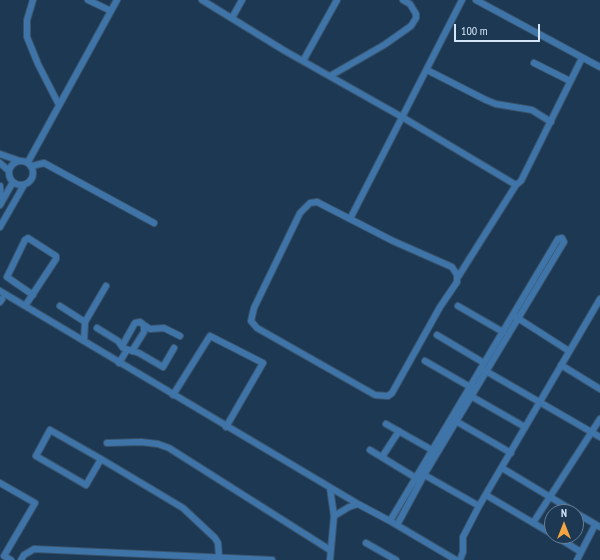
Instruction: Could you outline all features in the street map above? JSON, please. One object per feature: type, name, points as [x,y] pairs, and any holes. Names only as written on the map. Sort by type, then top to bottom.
[{"type":"street","points":[[33,0],[27,20],[27,37],[38,64],[59,105]]},
{"type":"street","points":[[88,0],[111,11]]},
{"type":"street","points":[[0,227],[24,185],[33,177],[30,164],[59,105],[117,0]]},
{"type":"street","points":[[202,0],[303,61],[402,117],[516,185]]},
{"type":"street","points":[[232,18],[242,0]]},
{"type":"street","points":[[303,61],[337,0]]},
{"type":"street","points":[[330,76],[384,45],[410,26],[416,18],[416,14],[410,4],[403,0]]},
{"type":"street","points":[[350,219],[462,0]]},
{"type":"street","points":[[476,0],[600,67]]},
{"type":"street","points":[[458,277],[452,266],[350,219],[317,202],[312,202],[305,206],[300,213],[254,308],[251,318],[252,324],[375,395],[388,396],[395,388],[458,277],[516,185],[521,181],[582,58]]},
{"type":"street","points":[[534,63],[570,81]]},
{"type":"street","points":[[427,70],[486,100],[496,104],[532,110],[551,122]]},
{"type":"street","points":[[0,154],[30,164],[44,163],[154,223]]},
{"type":"street","points":[[9,171],[13,164],[20,161]]},
{"type":"street","points":[[0,163],[9,171],[13,182],[1,204]]},
{"type":"street","points":[[13,182],[24,185]]},
{"type":"street","points":[[0,186],[1,204]]},
{"type":"street","points":[[25,306],[33,295],[57,257],[28,238],[25,240],[7,277],[33,295]]},
{"type":"street","points":[[390,521],[420,475],[454,420],[466,393],[482,366],[503,332],[516,317],[564,242],[564,239],[558,239],[516,317],[487,372],[472,397],[454,420],[432,450],[420,475],[397,525]]},
{"type":"street","points":[[84,342],[85,322],[106,286]]},
{"type":"street","points":[[0,291],[226,427],[456,560]]},
{"type":"street","points":[[460,560],[463,552],[464,537],[479,506],[599,302]]},
{"type":"street","points":[[60,306],[85,322]]},
{"type":"street","points":[[458,306],[503,332]]},
{"type":"street","points":[[516,317],[569,351]]},
{"type":"street","points":[[119,363],[127,349],[135,324],[140,322],[150,329],[163,328],[180,336]]},
{"type":"street","points":[[127,349],[143,335],[144,326]]},
{"type":"street","points":[[98,328],[118,341],[127,349],[139,353],[163,367],[174,348]]},
{"type":"street","points":[[437,335],[482,366],[487,372],[600,437]]},
{"type":"street","points":[[173,395],[210,336],[263,363],[226,427]]},
{"type":"street","points":[[425,361],[476,390]]},
{"type":"street","points":[[561,365],[600,389]]},
{"type":"street","points":[[466,393],[525,427]]},
{"type":"street","points":[[533,523],[600,419]]},
{"type":"street","points":[[454,420],[511,453]]},
{"type":"street","points":[[386,424],[432,450]]},
{"type":"street","points":[[100,459],[86,485],[36,456],[50,430],[100,459],[183,508],[215,538],[218,543],[219,557]]},
{"type":"street","points":[[382,457],[398,431]]},
{"type":"street","points":[[107,443],[142,442],[158,444],[170,448],[330,550]]},
{"type":"street","points":[[370,450],[479,506]]},
{"type":"street","points":[[502,468],[562,504]]},
{"type":"street","points":[[0,483],[35,504],[2,557],[11,560]]},
{"type":"street","points":[[330,488],[334,516],[330,560]]},
{"type":"street","points":[[486,495],[544,529]]},
{"type":"street","points":[[334,516],[349,507],[358,504]]},
{"type":"street","points":[[577,560],[598,526],[584,517]]},
{"type":"street","points":[[366,543],[396,560]]},
{"type":"street","points":[[568,544],[581,552]]},
{"type":"street","points":[[22,560],[24,556],[34,549],[272,560]]}]
